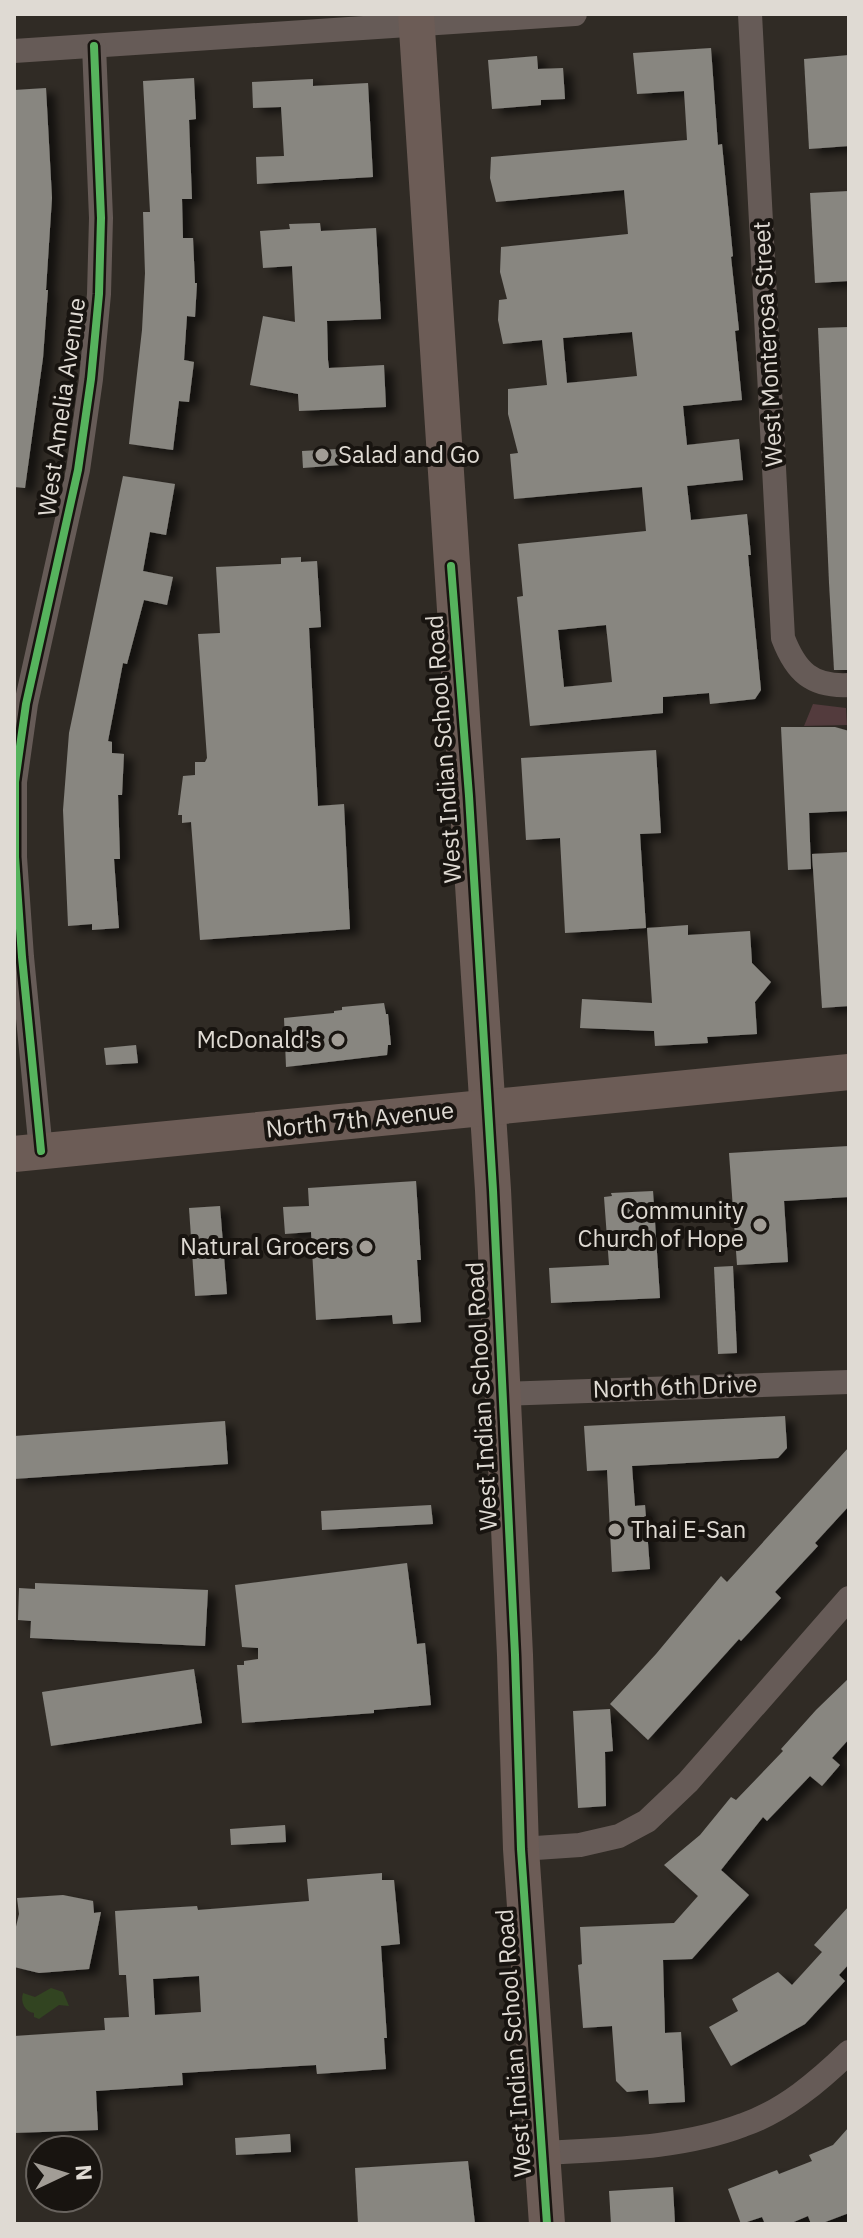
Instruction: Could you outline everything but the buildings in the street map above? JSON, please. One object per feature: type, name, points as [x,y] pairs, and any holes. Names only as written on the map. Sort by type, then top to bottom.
[{"type":"main road","name":"West Indian School Road","points":[[416,20],[470,810],[515,1655],[521,1849],[547,2224]]},
{"type":"main road","name":"North 7th Avenue","points":[[27,1153],[849,1072]]},
{"type":"street","points":[[14,51],[416,20],[575,14]]},
{"type":"street","name":"West Monterosa Street","points":[[750,14],[783,638],[794,662],[818,683],[849,685]]},
{"type":"street","name":"West Amelia Avenue","points":[[27,1153],[15,857],[15,782],[26,704],[78,470],[99,294],[101,218],[94,46]]},
{"type":"street","name":"North 6th Drive","points":[[502,1394],[849,1382]]},
{"type":"street","points":[[521,1849],[580,1845],[619,1836],[647,1821],[688,1782],[849,1598]]},
{"type":"street","points":[[542,2153],[674,2143],[747,2124],[804,2092],[849,2052]]},
{"type":"shaded area","points":[[813,704],[846,708],[847,725],[804,726]]},
{"type":"shaded area","points":[[51,1988],[63,1992],[69,2006],[59,2005],[39,2019],[34,2017],[34,2013],[24,2006],[23,1993],[35,1997]]},
{"type":"cycle path","points":[[41,1151],[22,957],[15,857],[15,782],[26,704],[78,470],[91,379],[99,294],[101,218],[94,46]]},
{"type":"cycle path","points":[[451,566],[469,796],[493,1190],[521,1849],[547,2224]]},
{"type":"place","name":"Salad and Go","points":[[322,455]]},
{"type":"place","name":"McDonald's","points":[[338,1040]]},
{"type":"place","name":"Community Church of Hope","points":[[760,1225]]},
{"type":"place","name":"Natural Grocers","points":[[366,1247]]},
{"type":"place","name":"Thai E-San","points":[[615,1530]]}]
